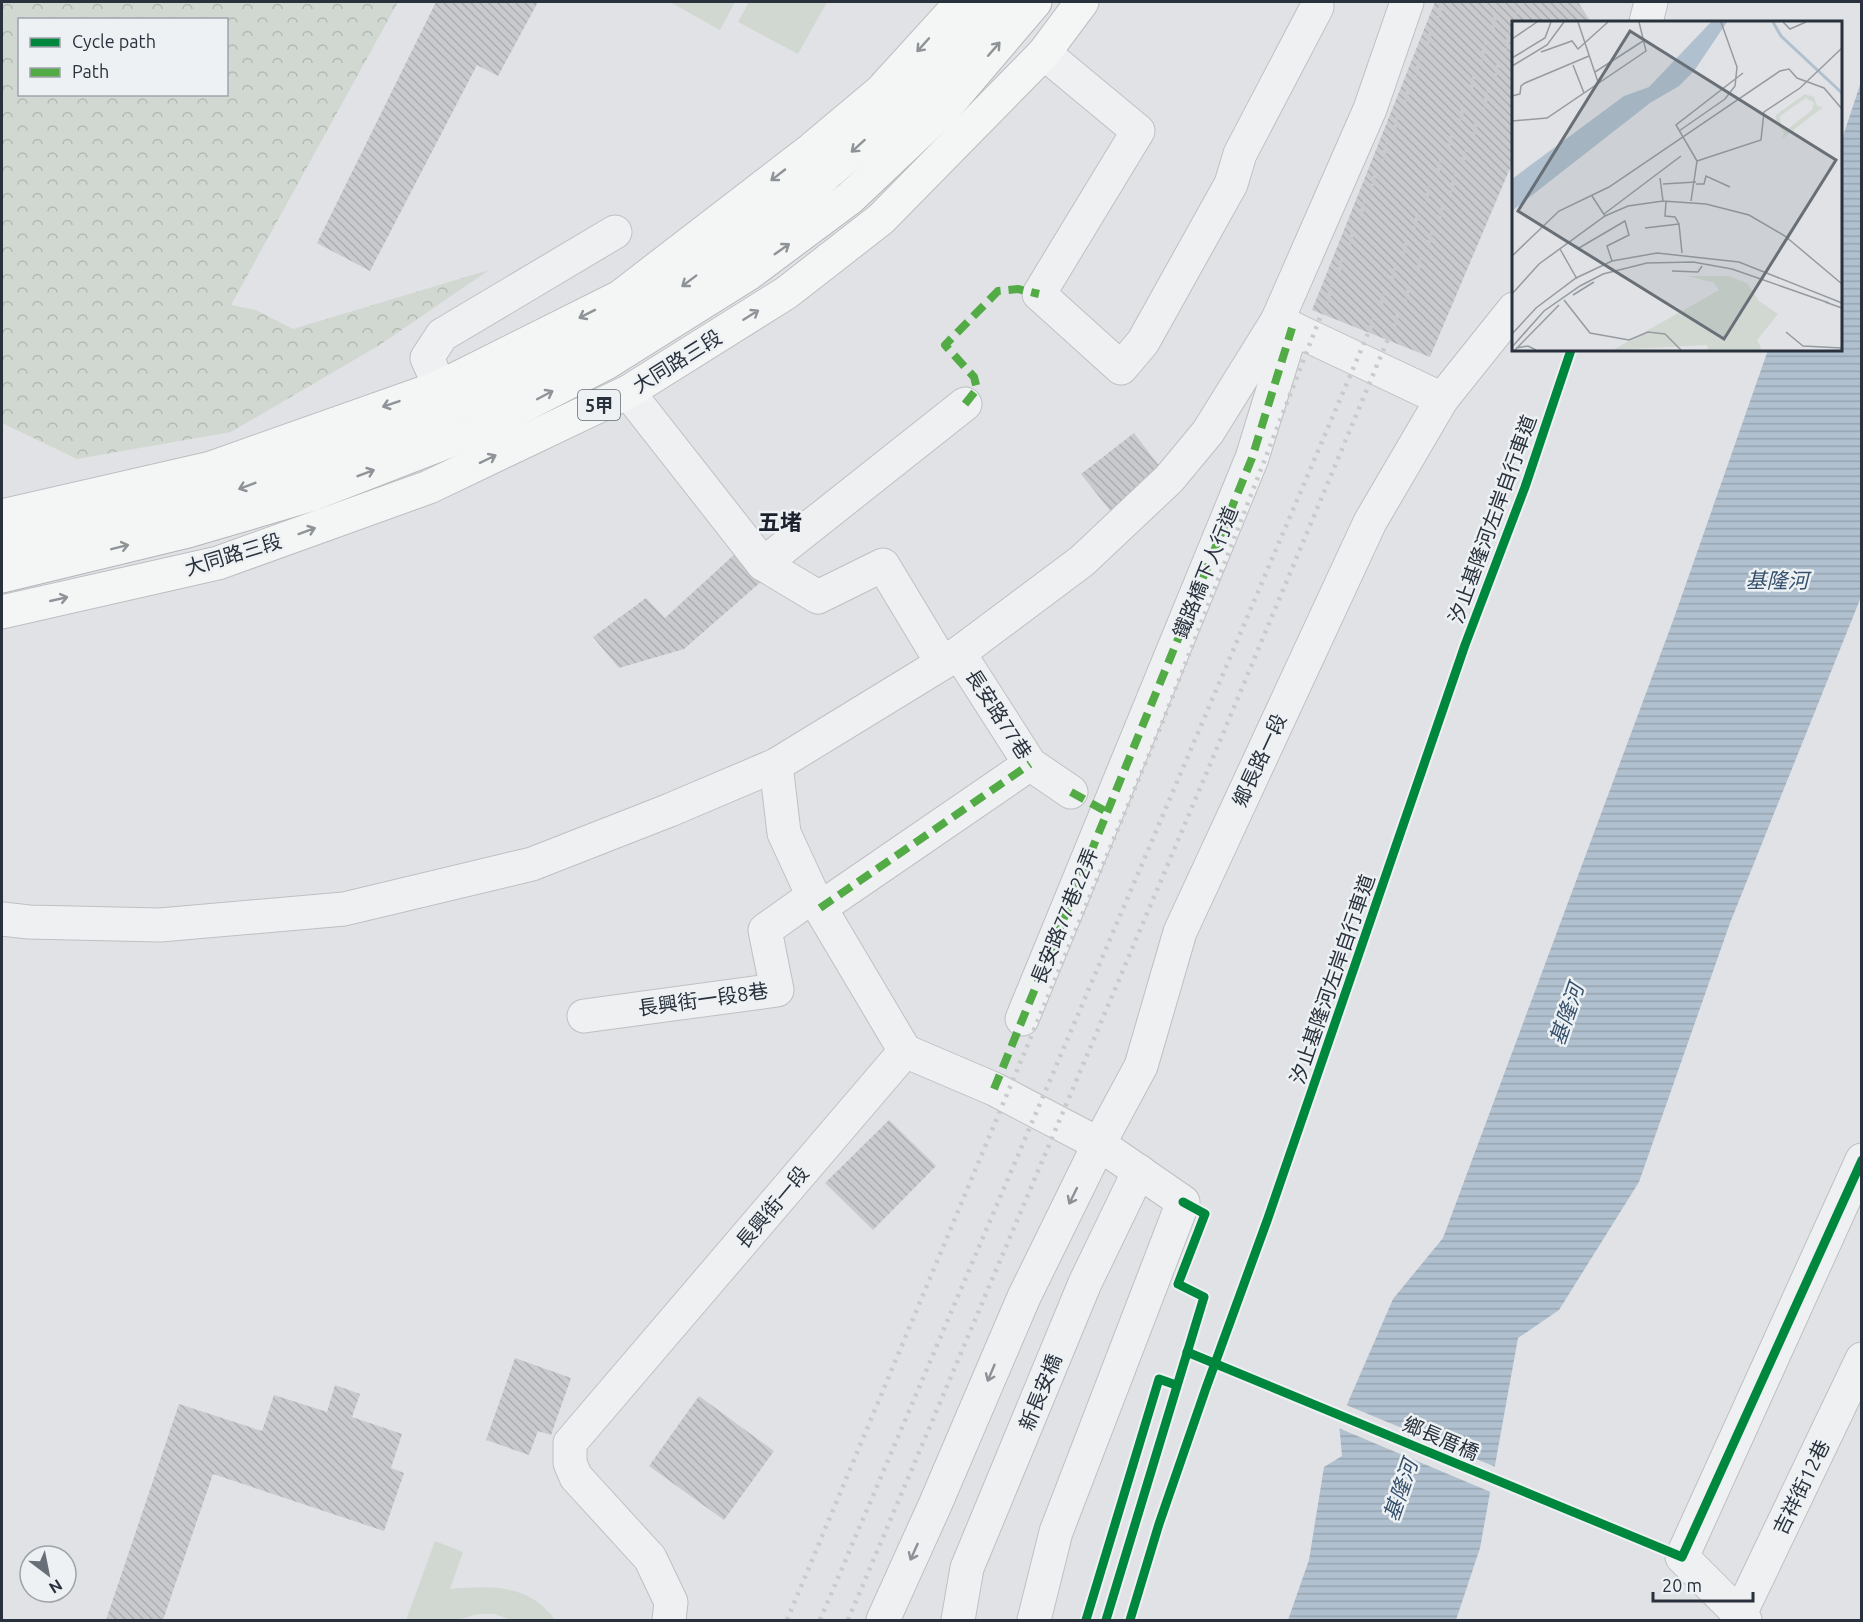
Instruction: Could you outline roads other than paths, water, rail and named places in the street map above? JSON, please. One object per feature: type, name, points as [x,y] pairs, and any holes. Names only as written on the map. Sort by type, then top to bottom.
[{"type":"main road","points":[[2,516],[210,468],[440,387],[620,297],[812,149],[880,92],[962,2]]},
{"type":"main road","points":[[2,547],[232,492],[400,428],[515,377],[679,288],[812,187],[902,107],[998,2]]},
{"type":"main road","points":[[2,576],[188,531],[310,495],[472,432],[606,363],[748,274],[850,198],[943,110],[1035,2]]},
{"type":"main road","name":"大同路三段","points":[[2,612],[218,563],[429,488],[628,392],[786,293],[881,219],[1044,53],[1082,2]]},
{"type":"street","points":[[2,919],[29,922],[160,925],[344,909],[532,864],[670,810],[776,765],[950,658],[1082,561],[1169,479],[1208,432],[1284,324],[1370,109],[1407,2]]},
{"type":"street","points":[[1646,21],[1651,2]]},
{"type":"street","points":[[1044,53],[1138,131],[1039,294],[1121,368],[1143,342],[1226,193],[1240,154],[1317,7]]},
{"type":"street","points":[[440,387],[427,358],[442,335],[615,232]]},
{"type":"street","name":"鄉長路一段","points":[[883,1620],[1024,1297],[1099,1144],[1141,1066],[1180,932],[1370,522],[1442,399],[1512,312]]},
{"type":"street","points":[[1284,324],[1442,399]]},
{"type":"street","name":"鐵路橋下人行道","points":[[1107,812],[1252,458],[1284,324]]},
{"type":"street","points":[[628,392],[763,564],[965,404]]},
{"type":"street","name":"長安路77巷","points":[[763,564],[818,597],[883,566],[1030,764],[1071,792]]},
{"type":"street","points":[[816,902],[1030,764]]},
{"type":"street","points":[[776,765],[784,832],[816,902],[905,1051],[993,1089],[1099,1144],[1184,1203],[1056,1532],[1034,1620]]},
{"type":"street","name":"長安路77巷22弄","points":[[1022,1019],[1107,812]]},
{"type":"street","name":"長興街一段8巷","points":[[584,1016],[777,990],[765,930],[816,902]]},
{"type":"street","name":"長興街一段","points":[[669,1620],[671,1602],[650,1558],[576,1477],[570,1463],[570,1443],[905,1051]]},
{"type":"street","points":[[1742,1617],[1682,1557],[1861,1161]]},
{"type":"street","name":"新長安橋","points":[[958,1620],[967,1568],[1085,1283],[1139,1171]]},
{"type":"street","name":"吉祥街12巷","points":[[1742,1617],[1862,1359]]},
{"type":"water","name":"基隆河","points":[[1861,82],[1861,597],[1730,923],[1639,1182],[1559,1310],[1518,1338],[1480,1548],[1456,1620],[1288,1620],[1309,1560],[1324,1467],[1342,1456],[1339,1423],[1393,1299],[1443,1238],[1674,618],[1768,351],[1842,351],[1842,139]]},
{"type":"railway","points":[[787,1620],[1161,726],[1443,2]]},
{"type":"railway","points":[[820,1620],[1462,113],[1501,2]]},
{"type":"railway","points":[[1514,21],[1522,2]]},
{"type":"railway","points":[[848,1620],[1467,150],[1512,29]]},
{"type":"district","name":"五堵","points":[[780,521]]}]
